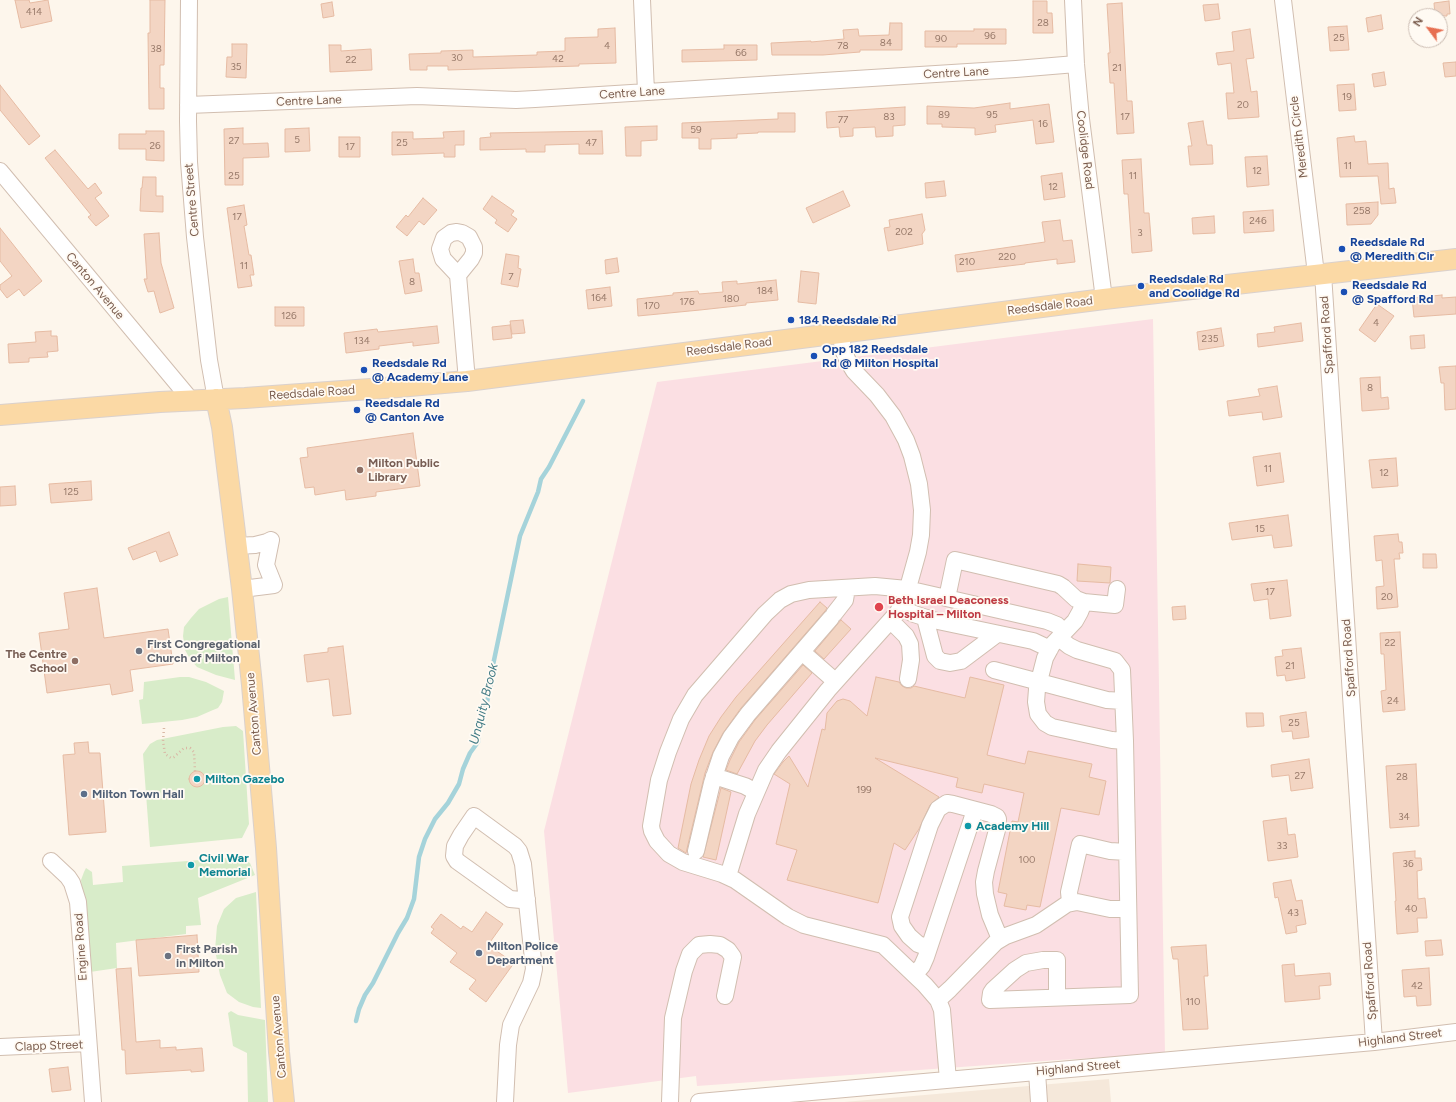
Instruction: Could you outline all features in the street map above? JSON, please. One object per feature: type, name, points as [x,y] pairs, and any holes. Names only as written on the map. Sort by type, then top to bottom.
[{"type":"main road","name":"Reedsdale Road","points":[[0,415],[467,381],[1104,299],[1456,259]]},
{"type":"main road","name":"Canton Avenue","points":[[216,399],[222,427],[242,590],[262,810],[284,1102]]},
{"type":"street","name":"Centre Street","points":[[189,0],[189,162],[195,237],[209,360],[216,399]]},
{"type":"street","points":[[642,0],[646,92]]},
{"type":"street","name":"Coolidge Road","points":[[1074,0],[1076,64],[1081,119],[1104,299]]},
{"type":"street","name":"Meredith Circle","points":[[1283,0],[1319,274]]},
{"type":"street","name":"Centre Lane","points":[[188,105],[417,96],[516,100],[1009,70],[1076,64]]},
{"type":"street","name":"Canton Avenue","points":[[0,171],[191,400]]},
{"type":"street","points":[[458,274],[467,381]]},
{"type":"street","name":"Spafford Road","points":[[1319,274],[1374,1042]]},
{"type":"street","points":[[728,876],[746,818],[763,777],[775,757],[835,682],[901,608],[918,552],[922,526],[921,502],[914,465],[906,440],[893,416],[877,395],[854,371],[844,350],[841,333]]},
{"type":"street","points":[[236,546],[255,545],[271,540],[266,565],[274,585],[242,590]]},
{"type":"street","points":[[947,598],[955,560],[1058,584],[1076,599],[1084,602],[1115,605],[1117,589]]},
{"type":"street","points":[[948,1080],[944,1016],[938,1000],[915,974],[883,945],[817,930],[799,923],[728,876],[694,857],[678,860],[665,851],[654,836],[651,826],[662,770],[672,740],[686,711],[701,688],[734,648],[775,604],[796,592],[875,586],[907,590],[1047,621],[1057,625],[1058,640]]},
{"type":"street","points":[[694,857],[714,776],[724,750],[739,725],[833,616],[845,600],[847,588]]},
{"type":"street","points":[[1084,602],[1078,617],[1058,640],[1044,662],[1036,695],[1037,708],[1040,718],[1052,727],[1112,740],[1125,741]]},
{"type":"street","points":[[901,608],[925,618],[997,634],[1033,641],[1058,640],[1073,648],[1111,659],[1118,663],[1122,674],[1125,741],[1130,995],[1057,998]]},
{"type":"street","points":[[925,618],[935,656],[940,661],[950,663],[961,661],[997,634]]},
{"type":"street","points":[[891,621],[906,636],[910,644],[911,660],[908,679]]},
{"type":"street","points":[[802,652],[835,682]]},
{"type":"street","points":[[994,670],[1038,683],[1107,700],[1123,701]]},
{"type":"street","points":[[714,776],[740,784],[756,792]]},
{"type":"street","points":[[930,948],[918,944],[909,936],[900,922],[901,913],[930,825],[938,809],[943,805],[950,803],[994,815],[998,819],[997,830],[984,882],[985,894],[990,914],[1000,939]]},
{"type":"street","points":[[915,974],[924,962],[930,948],[975,810]]},
{"type":"street","points":[[505,1102],[508,1045],[511,1025],[531,983],[534,969],[524,864],[515,846],[474,816],[455,846],[453,852],[457,861],[510,899],[527,899]]},
{"type":"street","points":[[1070,902],[1069,892],[1080,844],[1110,851],[1127,852]]},
{"type":"street","name":"Engine Road","points":[[51,861],[68,877],[76,891],[79,912],[88,1043]]},
{"type":"street","points":[[938,1000],[988,949],[1000,939],[1036,925],[1070,902],[1110,909],[1128,909]]},
{"type":"street","points":[[670,1102],[673,1018],[684,971],[690,954],[699,945],[720,944],[728,950],[733,957],[725,996]]},
{"type":"street","name":"Highland Street","points":[[699,1102],[1374,1042],[1456,1032]]},
{"type":"street","name":"Clapp Street","points":[[0,1047],[88,1043],[93,1102]]},
{"type":"street","points":[[1037,1072],[1039,1102]]},
{"type":"path","points":[[164,728],[163,742],[165,754],[171,758],[184,748],[190,748],[194,752],[195,771]]},
{"type":"shaded area","name":"Beth Israel Deaconess Hospital – Milton","points":[[1153,319],[1165,1054],[1058,1060],[697,1086],[696,1076],[568,1093],[544,831],[657,382]]},
{"type":"shaded area","points":[[1109,1079],[1111,1102],[844,1102]]},
{"type":"green space","points":[[228,597],[235,680],[216,675],[197,667],[185,650],[183,636],[184,627],[199,609],[219,599]]},
{"type":"green space","points":[[189,677],[206,682],[224,691],[222,702],[218,708],[197,717],[142,724],[139,700],[143,699],[144,682]]},
{"type":"green space","points":[[236,726],[243,731],[249,824],[242,838],[150,847],[143,754],[150,744],[157,740],[223,727]]},
{"type":"green space","points":[[240,857],[250,863],[255,875],[198,898],[201,925],[186,926],[186,934],[116,943],[117,968],[90,972],[81,880],[86,868],[92,872],[93,885],[123,882],[122,866]]},
{"type":"green space","points":[[256,892],[261,1008],[239,1002],[227,993],[220,975],[215,950],[217,926],[224,909],[236,898]]},
{"type":"green space","points":[[231,1011],[238,1015],[265,1020],[268,1102],[248,1102],[247,1053],[233,1046],[228,1013]]},
{"type":"building","points":[[15,0],[29,0],[30,3],[48,0],[52,21],[21,28]]},
{"type":"building","points":[[150,0],[165,0],[164,65],[160,65],[160,88],[164,88],[164,109],[149,109],[148,33],[150,33]]},
{"type":"building","points":[[1033,1],[1047,1],[1047,13],[1052,13],[1053,33],[1033,33]]},
{"type":"building","points":[[1449,1],[1450,14],[1448,14],[1448,8],[1434,8],[1434,3]]},
{"type":"building","points":[[332,2],[334,16],[323,18],[321,4]]},
{"type":"building","points":[[1122,3],[1127,101],[1132,101],[1134,133],[1117,134],[1114,83],[1110,83],[1107,4]]},
{"type":"building","points":[[1218,4],[1220,19],[1205,21],[1203,5]]},
{"type":"building","points":[[1381,15],[1383,29],[1368,32],[1366,18]]},
{"type":"building","points":[[890,23],[902,23],[902,50],[860,50],[860,52],[823,55],[772,55],[771,43],[844,39],[843,30],[858,29],[859,36],[889,35]]},
{"type":"building","points":[[1347,26],[1349,50],[1330,51],[1328,27]]},
{"type":"building","points":[[615,28],[616,63],[579,64],[579,66],[448,70],[448,66],[427,66],[427,70],[410,70],[409,54],[473,50],[473,57],[537,55],[537,52],[565,51],[565,38],[598,37],[598,29]]},
{"type":"building","points":[[974,29],[1006,29],[1006,44],[957,44],[957,47],[925,47],[925,31],[974,31]]},
{"type":"building","points":[[1250,29],[1254,58],[1246,59],[1251,92],[1257,91],[1259,117],[1228,119],[1226,93],[1234,93],[1231,63],[1218,65],[1216,53],[1234,51],[1232,32]]},
{"type":"building","points":[[232,44],[247,44],[246,78],[226,77],[227,57],[232,57]]},
{"type":"building","points":[[329,45],[341,45],[341,51],[371,49],[372,70],[330,72]]},
{"type":"building","points":[[724,45],[757,45],[757,60],[682,62],[682,50],[724,49]]},
{"type":"building","points":[[1456,62],[1456,76],[1445,77],[1443,63]]},
{"type":"building","points":[[1384,72],[1386,85],[1374,87],[1372,74]]},
{"type":"building","points":[[1354,84],[1356,110],[1339,111],[1337,85]]},
{"type":"building","points":[[0,85],[40,136],[29,145],[0,110]]},
{"type":"building","points":[[1010,103],[1010,109],[1049,104],[1054,142],[1036,144],[1033,120],[995,125],[996,132],[975,135],[975,128],[942,127],[942,124],[927,124],[927,106],[974,108]]},
{"type":"building","points":[[905,107],[905,125],[893,126],[893,136],[876,137],[875,127],[853,128],[853,136],[840,137],[839,127],[827,128],[826,112]]},
{"type":"building","points":[[778,113],[795,113],[795,132],[758,132],[737,134],[737,138],[711,139],[711,149],[699,149],[699,138],[682,138],[682,123],[778,119]]},
{"type":"building","points":[[1203,121],[1207,145],[1212,145],[1213,164],[1190,165],[1188,146],[1192,146],[1188,123]]},
{"type":"building","points":[[657,126],[657,140],[641,141],[641,156],[626,156],[625,127]]},
{"type":"building","points":[[243,128],[243,144],[268,143],[269,157],[243,158],[243,185],[225,185],[224,129]]},
{"type":"building","points":[[309,128],[310,151],[285,152],[285,129]]},
{"type":"building","points":[[146,131],[164,131],[164,161],[146,160],[146,149],[119,149],[119,134],[146,134]]},
{"type":"building","points":[[464,131],[464,145],[455,145],[455,157],[444,157],[444,153],[392,155],[392,132],[413,132],[413,139],[444,138],[443,132]]},
{"type":"building","points":[[602,131],[603,154],[579,154],[579,144],[545,145],[545,152],[526,152],[526,149],[480,150],[480,138],[491,137],[490,133]]},
{"type":"building","points":[[1354,136],[1355,142],[1366,141],[1368,164],[1388,163],[1389,189],[1394,188],[1396,203],[1381,204],[1378,176],[1340,177],[1337,138]]},
{"type":"building","points":[[339,137],[360,137],[360,157],[339,157]]},
{"type":"building","points":[[55,150],[88,189],[95,183],[102,193],[95,198],[109,216],[96,226],[88,217],[91,215],[45,158]]},
{"type":"building","points":[[1267,156],[1269,185],[1247,187],[1245,157]]},
{"type":"building","points":[[1141,159],[1144,213],[1149,213],[1152,251],[1132,253],[1128,194],[1124,194],[1122,160]]},
{"type":"building","points":[[1062,173],[1065,197],[1044,200],[1041,176]]},
{"type":"building","points":[[143,177],[156,177],[156,196],[163,196],[163,212],[140,211]]},
{"type":"building","points":[[944,181],[946,196],[926,198],[925,183]]},
{"type":"building","points":[[843,191],[850,206],[813,223],[806,208]]},
{"type":"building","points":[[492,196],[514,211],[511,215],[517,219],[508,232],[495,223],[497,220],[483,209]]},
{"type":"building","points":[[423,198],[437,210],[424,225],[419,221],[407,236],[396,227],[406,215],[408,217]]},
{"type":"building","points":[[1378,202],[1378,215],[1371,224],[1347,225],[1346,204]]},
{"type":"building","points":[[244,205],[247,225],[244,226],[254,275],[250,275],[252,286],[238,288],[227,208]]},
{"type":"building","points":[[1273,210],[1274,231],[1244,233],[1243,212]]},
{"type":"building","points":[[922,214],[925,230],[922,234],[923,244],[888,251],[884,228],[890,227],[889,220]]},
{"type":"building","points":[[1214,216],[1215,233],[1193,234],[1192,218]]},
{"type":"building","points":[[1060,220],[1063,241],[1072,240],[1075,262],[1057,264],[1057,259],[957,272],[955,255],[1045,242],[1042,222]]},
{"type":"building","points":[[0,228],[42,281],[24,296],[19,289],[7,298],[0,289],[0,285],[12,276],[0,261]]},
{"type":"building","points":[[159,233],[161,263],[174,308],[160,313],[154,291],[148,292],[144,279],[147,279],[144,234]]},
{"type":"building","points":[[506,254],[519,256],[518,268],[521,269],[518,287],[501,284]]},
{"type":"building","points":[[617,258],[619,272],[606,274],[605,260]]},
{"type":"building","points":[[413,259],[415,273],[419,273],[422,291],[405,294],[399,261]]},
{"type":"building","points":[[801,271],[819,273],[816,304],[798,302]]},
{"type":"building","points":[[776,280],[778,300],[746,303],[746,305],[638,316],[637,299],[673,295],[673,293],[698,291],[699,294],[723,292],[722,282],[737,281],[737,284]]},
{"type":"building","points":[[610,287],[612,306],[588,309],[586,290]]},
{"type":"building","points":[[1442,295],[1442,298],[1456,297],[1456,314],[1414,317],[1412,298]]},
{"type":"building","points":[[1377,304],[1394,316],[1375,342],[1359,330]]},
{"type":"building","points":[[275,307],[304,307],[304,326],[275,326]]},
{"type":"building","points":[[523,320],[525,333],[512,334],[510,321]]},
{"type":"building","points":[[1301,323],[1303,341],[1258,347],[1257,334],[1275,332],[1274,327]]},
{"type":"building","points":[[510,325],[512,338],[493,340],[492,327]]},
{"type":"building","points":[[437,326],[439,343],[413,346],[413,342],[379,346],[379,349],[346,353],[344,333],[377,329],[378,332]]},
{"type":"building","points":[[1221,328],[1224,346],[1199,350],[1197,332]]},
{"type":"building","points":[[51,331],[51,336],[57,336],[58,351],[47,352],[48,357],[29,358],[29,362],[9,363],[8,344],[36,342],[35,332]]},
{"type":"building","points":[[1424,335],[1425,348],[1411,349],[1410,336]]},
{"type":"building","points":[[1456,366],[1456,409],[1445,410],[1444,383],[1441,383],[1439,367]]},
{"type":"building","points":[[1380,377],[1381,398],[1388,397],[1389,409],[1362,411],[1360,378]]},
{"type":"building","points":[[1277,386],[1282,417],[1263,420],[1262,412],[1229,416],[1227,401],[1260,396],[1258,389]]},
{"type":"building","name":"Milton Public Library","points":[[413,433],[420,486],[376,492],[376,496],[346,500],[345,490],[315,495],[314,487],[305,488],[300,458],[308,457],[307,448]]},
{"type":"building","points":[[1280,453],[1284,482],[1257,486],[1253,457]]},
{"type":"building","points":[[1396,458],[1398,486],[1372,488],[1369,460]]},
{"type":"building","points":[[91,481],[92,500],[51,503],[49,484]]},
{"type":"building","points":[[15,486],[16,505],[0,506],[0,487]]},
{"type":"building","points":[[1288,515],[1292,546],[1274,548],[1272,535],[1232,540],[1229,523]]},
{"type":"building","points":[[169,532],[178,555],[160,562],[156,551],[133,560],[128,548]]},
{"type":"building","points":[[1398,534],[1399,542],[1402,542],[1403,553],[1399,553],[1400,559],[1394,559],[1398,607],[1377,609],[1376,587],[1384,586],[1382,560],[1376,561],[1374,536]]},
{"type":"building","points":[[1423,554],[1436,554],[1437,568],[1423,568]]},
{"type":"building","points":[[1078,564],[1111,567],[1110,583],[1077,581]]},
{"type":"building","points":[[1287,580],[1291,616],[1270,619],[1268,599],[1254,601],[1251,584]]},
{"type":"building","name":"The Centre School","points":[[97,588],[104,638],[168,629],[173,664],[130,670],[133,691],[112,695],[110,684],[47,693],[39,633],[69,629],[64,593]]},
{"type":"building","points":[[820,602],[827,608],[825,611],[741,708],[723,733],[713,752],[705,773],[686,853],[678,848],[691,784],[709,736],[736,697]]},
{"type":"building","points":[[1185,606],[1186,619],[1173,620],[1172,607]]},
{"type":"building","points":[[841,620],[851,629],[824,659],[815,651]]},
{"type":"building","points":[[1400,632],[1405,710],[1383,712],[1381,691],[1386,690],[1384,654],[1381,654],[1380,633]]},
{"type":"building","points":[[343,646],[351,714],[333,716],[329,679],[307,682],[304,655],[328,652],[328,648]]},
{"type":"building","points":[[1301,648],[1305,678],[1286,681],[1285,675],[1277,676],[1275,657],[1283,656],[1282,650]]},
{"type":"building","points":[[803,665],[812,673],[755,741],[737,774],[726,770],[739,742],[755,720]]},
{"type":"building","points":[[876,677],[899,682],[906,688],[911,688],[914,686],[965,698],[970,677],[1004,685],[987,755],[1025,764],[1028,751],[1092,764],[1089,777],[1106,781],[1099,815],[1061,808],[1040,907],[1027,905],[1026,910],[1004,906],[1007,894],[998,892],[1012,821],[1018,822],[1024,793],[984,784],[982,793],[956,787],[958,778],[875,758],[939,797],[930,805],[919,829],[905,850],[894,843],[878,903],[787,880],[797,850],[776,844],[790,784],[774,774],[789,756],[808,787],[822,729],[825,730],[827,713],[837,701],[843,699],[850,701],[867,716]]},
{"type":"building","points":[[1306,712],[1309,737],[1293,739],[1292,731],[1282,732],[1280,716]]},
{"type":"building","points":[[1246,713],[1263,713],[1264,726],[1247,727]]},
{"type":"building","name":"Milton Town Hall","points":[[88,742],[89,753],[100,753],[106,832],[69,835],[63,755],[75,754],[74,743]]},
{"type":"building","points":[[1309,759],[1313,788],[1291,791],[1289,775],[1272,777],[1271,765]]},
{"type":"building","points":[[1416,764],[1419,826],[1390,828],[1386,766]]},
{"type":"building","name":"Milton Gazebo","points":[[194,771],[200,771],[205,776],[203,785],[200,787],[194,787],[189,782],[189,776]]},
{"type":"building","points":[[721,788],[731,792],[716,860],[703,857]]},
{"type":"building","points":[[1286,818],[1288,835],[1295,834],[1298,857],[1268,861],[1263,821]]},
{"type":"building","points":[[1415,851],[1415,858],[1421,858],[1422,870],[1417,871],[1418,899],[1425,898],[1427,918],[1417,918],[1418,932],[1397,934],[1393,853]]},
{"type":"building","points":[[1291,880],[1296,901],[1302,900],[1306,924],[1296,926],[1297,932],[1286,934],[1278,897],[1275,898],[1273,883]]},
{"type":"building","name":"Milton Police Department","points":[[486,912],[503,924],[488,945],[514,963],[486,1002],[469,989],[476,980],[450,962],[457,953],[431,933],[434,929],[431,927],[441,914],[461,929],[463,926],[472,932]]},
{"type":"building","name":"First Parish in Milton","points":[[197,935],[199,972],[139,976],[136,940]]},
{"type":"building","points":[[1441,940],[1443,955],[1426,956],[1425,941]]},
{"type":"building","points":[[1206,945],[1208,976],[1204,976],[1208,1029],[1183,1030],[1178,959],[1173,959],[1171,947]]},
{"type":"building","points":[[1294,964],[1295,976],[1330,973],[1331,985],[1319,986],[1320,999],[1285,1002],[1282,965]]},
{"type":"building","points":[[131,968],[136,1042],[160,1040],[160,1048],[176,1047],[176,1050],[202,1048],[204,1071],[191,1072],[191,1070],[126,1074],[125,1050],[122,1050],[116,969]]},
{"type":"building","points":[[1429,968],[1431,1005],[1417,1006],[1416,996],[1404,997],[1402,970]]},
{"type":"building","points":[[68,1067],[71,1090],[52,1092],[49,1069]]},
{"type":"waterway","name":"Unquity Brook","points":[[356,1021],[365,995],[373,983],[407,918],[414,899],[419,857],[425,839],[435,819],[448,803],[459,784],[463,769],[470,753],[478,742],[478,730],[491,684],[493,665],[520,536],[538,492],[541,479],[549,467],[583,401]]},
{"type":"place","name":"Reedsdale Rd @ Meredith Cir","points":[[1342,249]]},
{"type":"place","name":"Reedsdale Rd and Coolidge Rd","points":[[1141,286]]},
{"type":"place","name":"Reedsdale Rd @ Spafford Rd","points":[[1344,292]]},
{"type":"place","name":"184 Reedsdale Rd","points":[[791,320]]},
{"type":"place","name":"Opp 182 Reedsdale Rd @ Milton Hospital","points":[[814,356]]},
{"type":"place","name":"Reedsdale Rd @ Academy Lane","points":[[364,370]]},
{"type":"place","name":"Reedsdale Rd @ Canton Ave","points":[[357,410]]},
{"type":"place","name":"Milton Public Library","points":[[360,470]]},
{"type":"place","name":"Beth Israel Deaconess Hospital – Milton","points":[[879,607]]},
{"type":"place","name":"First Congregational Church of Milton","points":[[139,651]]},
{"type":"place","name":"The Centre School","points":[[75,661]]},
{"type":"place","name":"Milton Gazebo","points":[[197,779]]},
{"type":"place","name":"Milton Town Hall","points":[[84,794]]},
{"type":"place","name":"Academy Hill","points":[[968,826]]},
{"type":"place","name":"Civil War Memorial","points":[[191,865]]},
{"type":"place","name":"Milton Police Department","points":[[479,953]]},
{"type":"place","name":"First Parish in Milton","points":[[168,956]]}]
